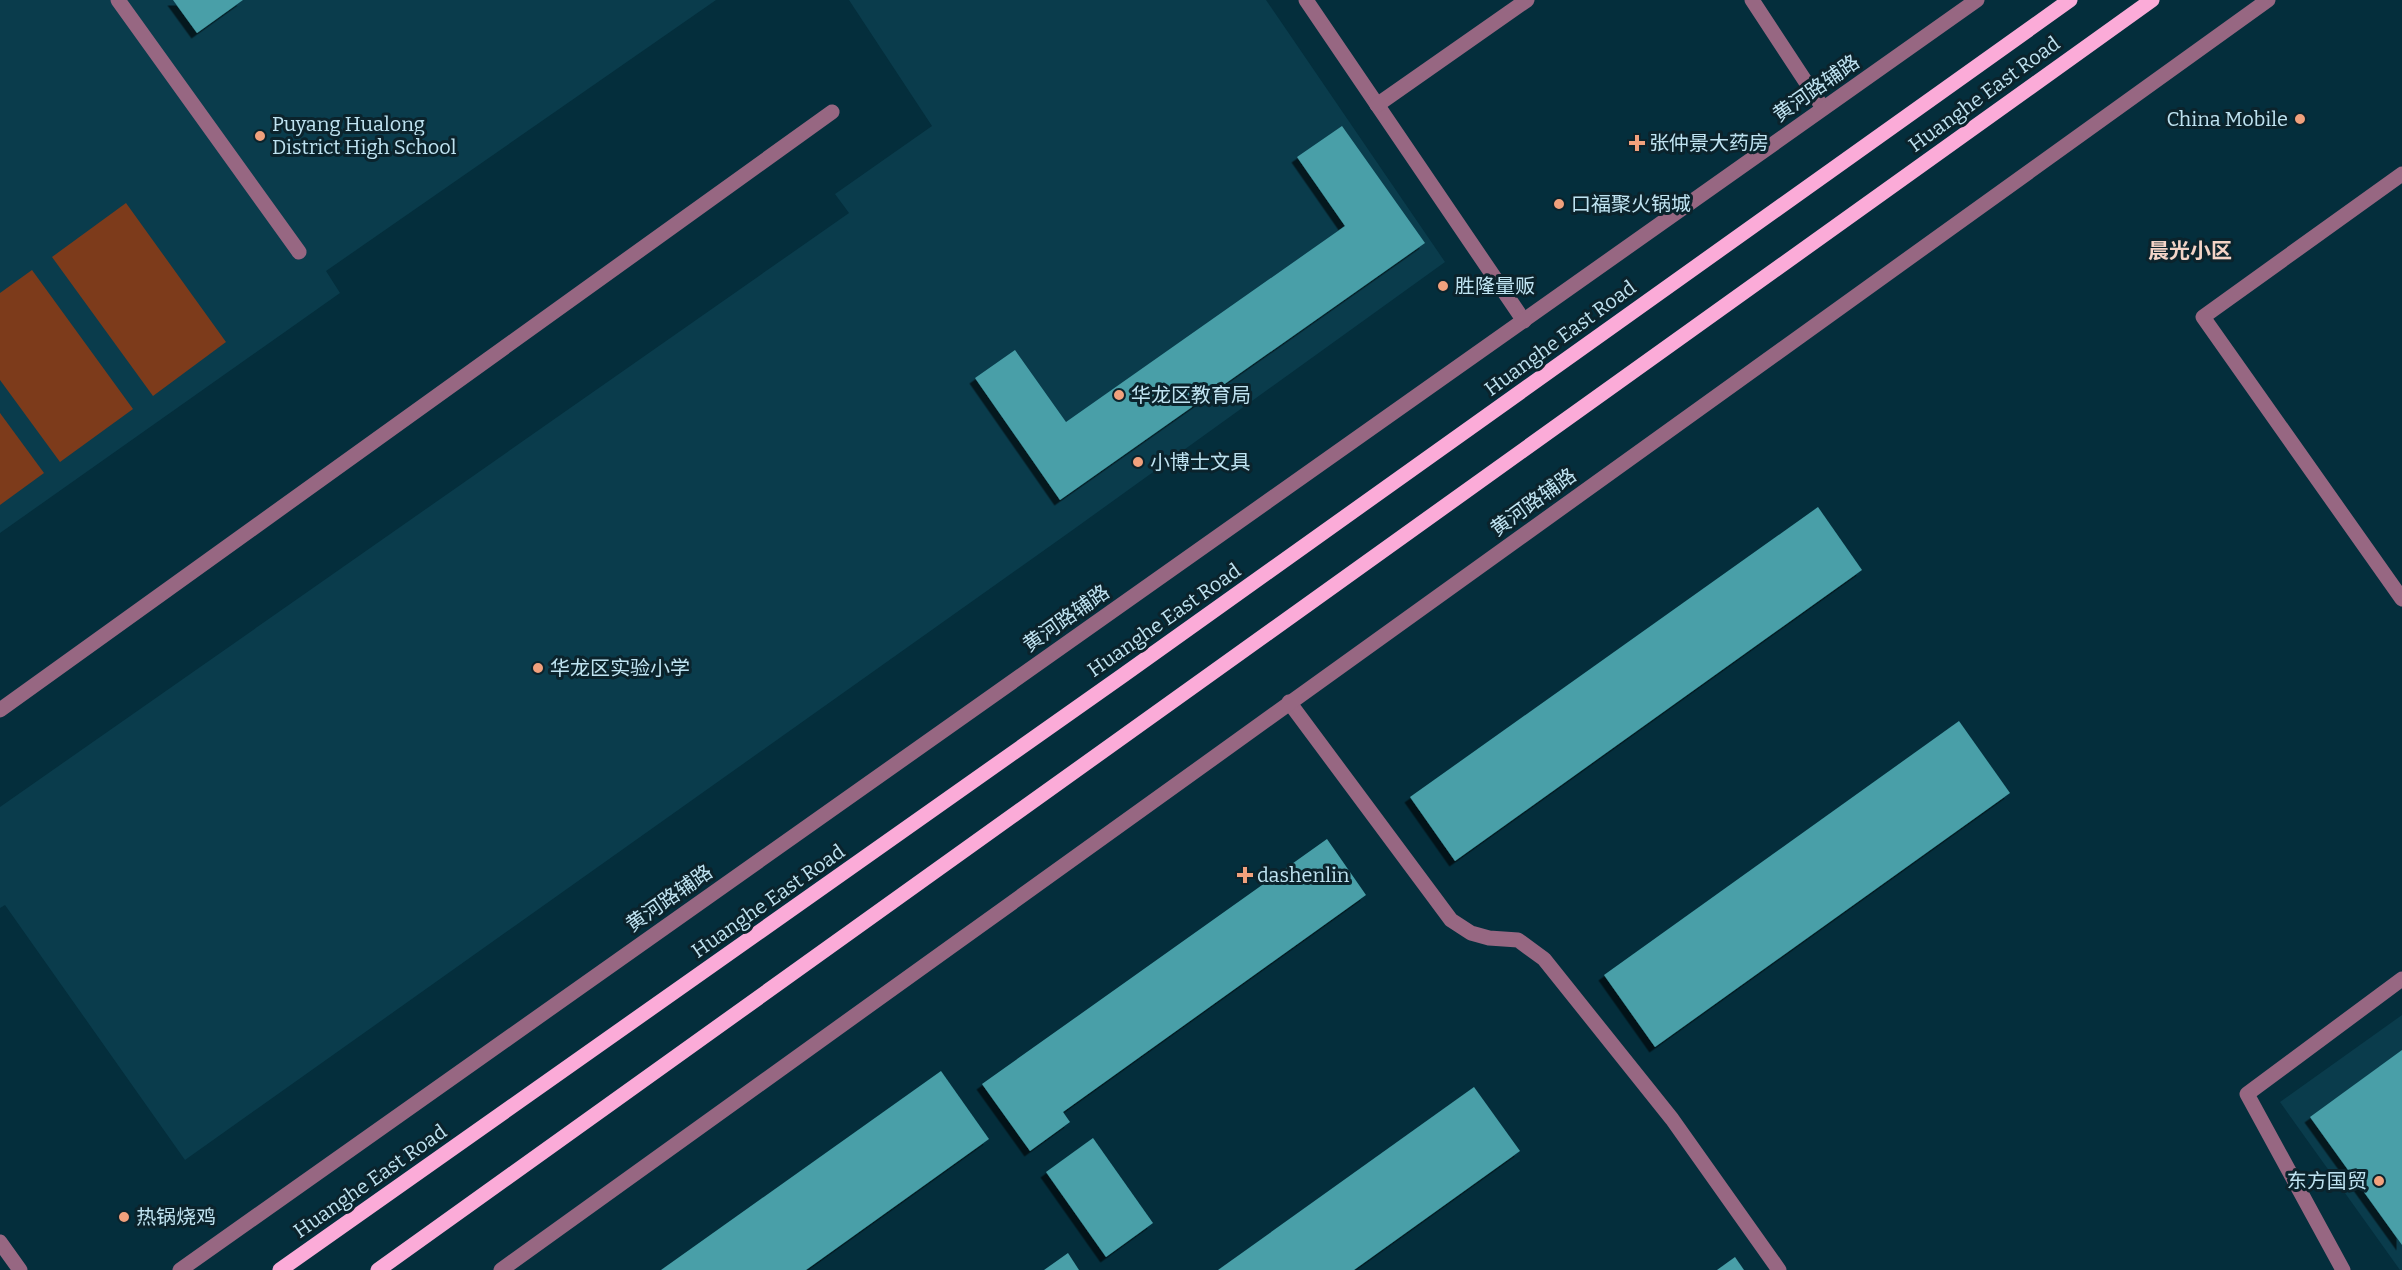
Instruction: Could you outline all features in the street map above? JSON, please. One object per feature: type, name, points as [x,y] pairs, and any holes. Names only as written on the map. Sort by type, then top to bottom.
[{"type":"main road","name":"Huanghe East Road","points":[[280,1270],[1122,676],[2070,0]]},
{"type":"main road","name":"Huanghe East Road","points":[[378,1270],[2152,0]]},
{"type":"street","points":[[118,0],[299,252]]},
{"type":"street","points":[[1306,0],[1524,321]]},
{"type":"street","points":[[1377,105],[1527,0]]},
{"type":"street","points":[[1752,0],[1823,108]]},
{"type":"street","name":"黄河路辅路","points":[[180,1270],[1977,0]]},
{"type":"street","name":"黄河路辅路","points":[[501,1270],[2268,0]]},
{"type":"street","points":[[0,711],[832,112]]},
{"type":"street","points":[[2402,174],[2203,317],[2402,599]]},
{"type":"street","points":[[1289,702],[1451,920],[1470,933],[1489,938],[1518,940],[1544,959],[1672,1119],[1779,1270]]},
{"type":"street","points":[[2343,1270],[2247,1094],[2402,979]]},
{"type":"street","points":[[0,1242],[20,1270]]},
{"type":"shaded area","name":"Puyang Hualong District High School","points":[[0,0],[716,0],[326,271],[340,293],[0,533]]},
{"type":"shaded area","name":"华龙区实验小学","points":[[849,0],[1266,0],[1445,262],[1074,529],[185,1160],[5,905],[0,908],[0,807],[849,213],[835,194],[932,126]]},
{"type":"shaded area","points":[[126,203],[226,342],[153,396],[52,257]]},
{"type":"shaded area","points":[[32,270],[133,409],[60,462],[0,380],[0,293]]},
{"type":"shaded area","points":[[0,413],[44,473],[0,505]]},
{"type":"shaded area","points":[[2402,1015],[2402,1270],[2400,1270],[2280,1102]]},
{"type":"building","points":[[173,0],[243,0],[197,33]]},
{"type":"building","points":[[1342,126],[1425,243],[1060,500],[975,378],[1015,350],[1066,422],[1345,226],[1297,157]]},
{"type":"building","points":[[1818,507],[1862,570],[1455,861],[1410,797]]},
{"type":"building","points":[[1959,721],[2010,793],[1655,1047],[1604,975]]},
{"type":"building","points":[[1327,839],[1366,895],[1063,1112],[1070,1122],[1030,1151],[982,1084]]},
{"type":"building","name":"东方国贸","points":[[2402,1050],[2402,1245],[2310,1117]]},
{"type":"building","points":[[941,1071],[989,1139],[806,1270],[661,1270]]},
{"type":"building","points":[[1474,1087],[1520,1151],[1354,1270],[1218,1270]]},
{"type":"building","points":[[1093,1138],[1153,1223],[1106,1257],[1046,1172]]},
{"type":"building","points":[[1068,1253],[1079,1270],[1044,1270]]},
{"type":"building","points":[[1735,1257],[1744,1270],[1717,1270]]},
{"type":"place","name":"China Mobile","points":[[2300,119]]},
{"type":"place","name":"Puyang Hualong District High School","points":[[260,136]]},
{"type":"place","name":"张仲景大药房","points":[[1637,143]]},
{"type":"place","name":"口福聚火锅城","points":[[1559,204]]},
{"type":"place","name":"胜隆量贩","points":[[1443,286]]},
{"type":"place","name":"华龙区教育局","points":[[1119,395]]},
{"type":"place","name":"小博士文具","points":[[1138,462]]},
{"type":"place","name":"华龙区实验小学","points":[[538,668]]},
{"type":"place","name":"dashenlin","points":[[1245,875]]},
{"type":"place","name":"东方国贸","points":[[2379,1181]]},
{"type":"place","name":"热锅烧鸡","points":[[124,1217]]},
{"type":"district","name":"晨光小区","points":[[2190,251]]}]
